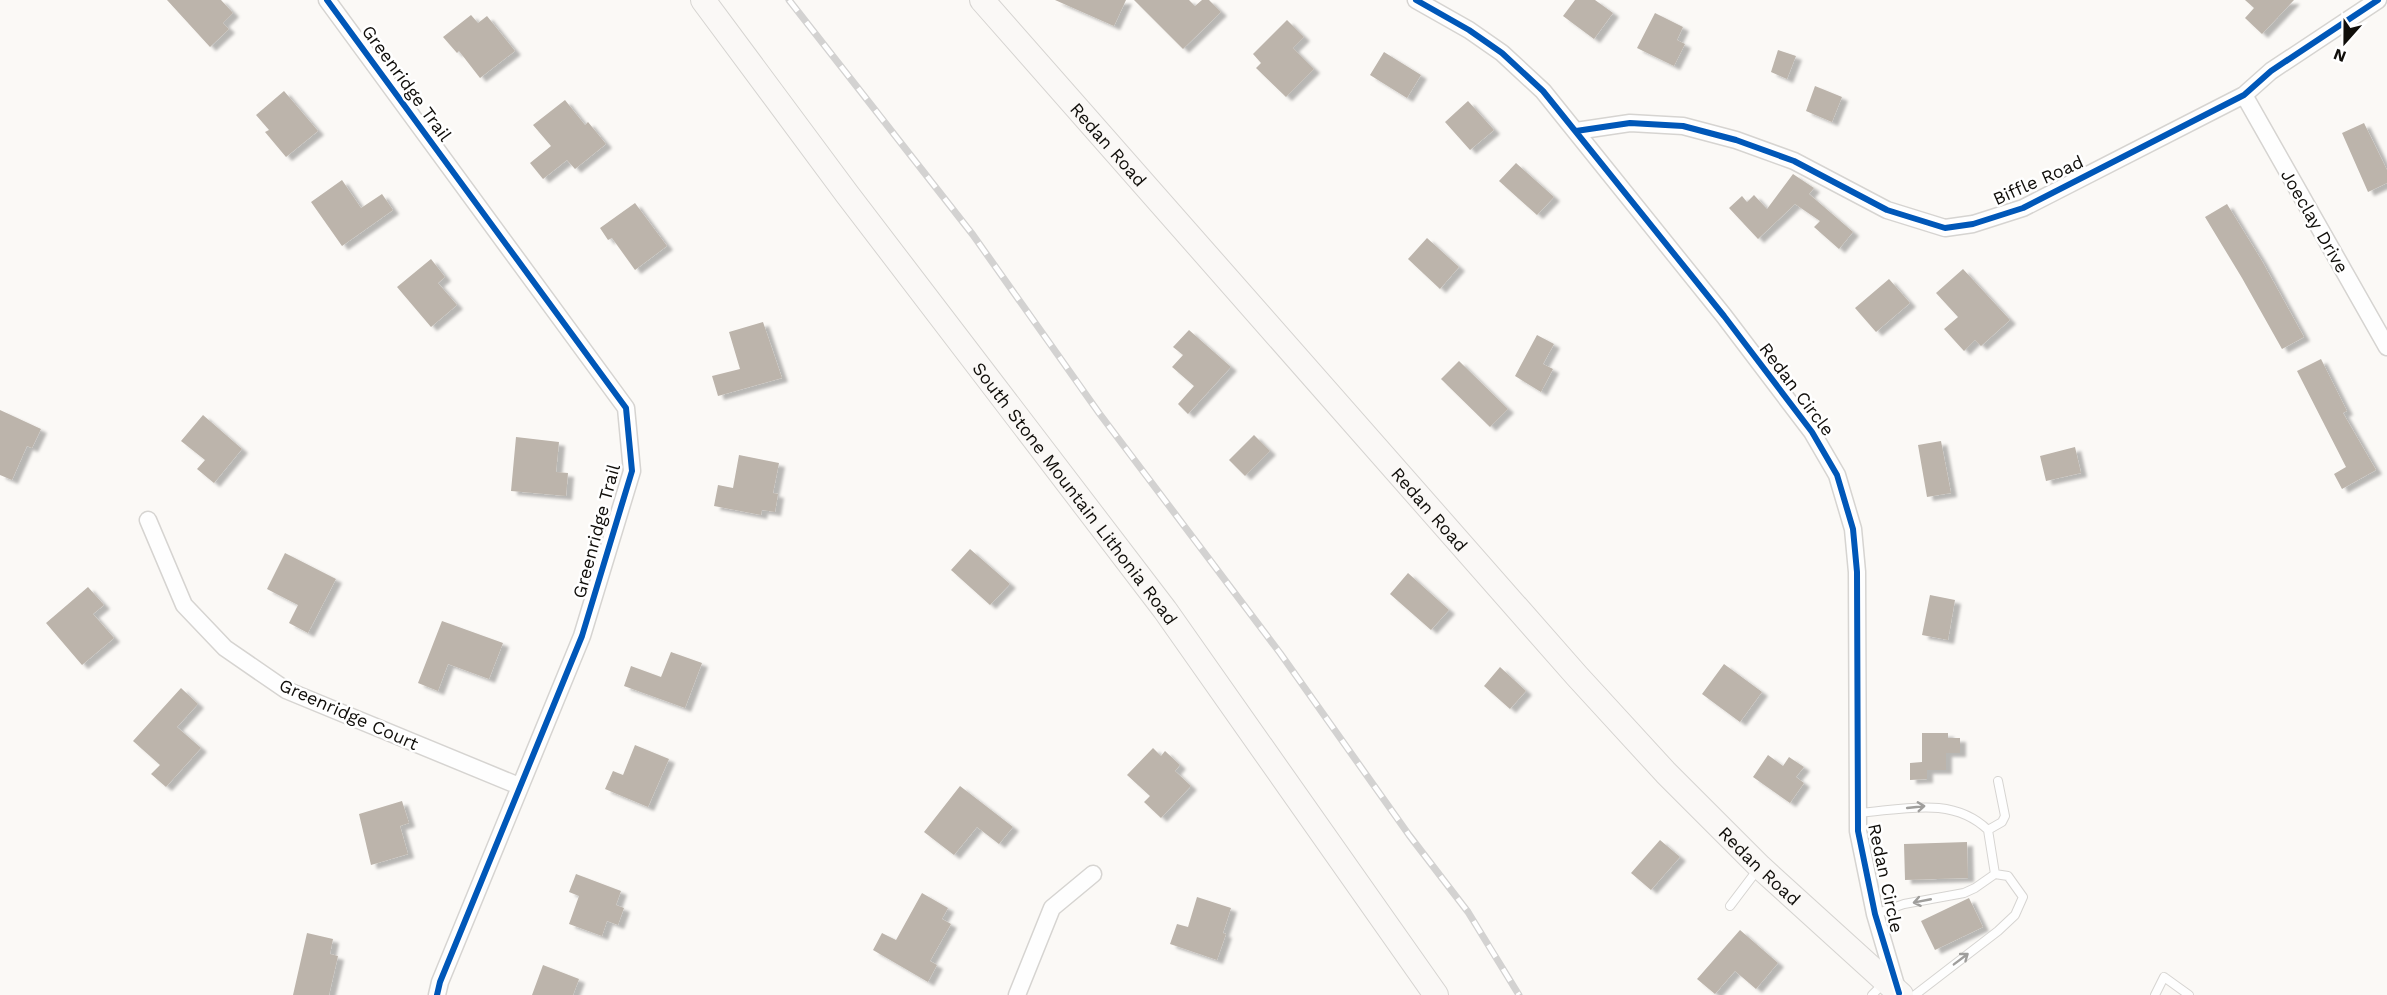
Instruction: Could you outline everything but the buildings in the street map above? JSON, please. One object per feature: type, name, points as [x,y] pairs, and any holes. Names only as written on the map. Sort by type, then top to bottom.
[{"type":"main road","name":"South Stone Mountain Lithonia Road","points":[[703,0],[847,194],[1166,609],[1436,995]]},
{"type":"main road","name":"Redan Road","points":[[982,0],[1577,676],[1666,773],[1760,867],[1895,992]]},
{"type":"street","name":"Greenridge Trail","points":[[327,0],[626,408],[632,471],[582,636],[519,786],[440,982],[437,995]]},
{"type":"street","name":"Redan Circle","points":[[1416,0],[1469,30],[1502,53],[1544,91],[1724,316],[1812,432],[1837,475],[1853,529],[1857,572],[1858,831],[1875,914],[1895,992]]},
{"type":"street","name":"Biffle Road","points":[[1576,131],[1630,123],[1683,126],[1736,140],[1794,160],[1887,210],[1945,228],[1973,224],[2023,208],[2244,95],[2271,71],[2379,0]]},
{"type":"street","name":"Joeclay Drive","points":[[2244,95],[2387,347]]},
{"type":"street","name":"Greenridge Court","points":[[148,520],[184,605],[225,648],[286,690],[519,786]]},
{"type":"street","points":[[1017,995],[1052,908],[1093,874]]},
{"type":"lane","points":[[1988,830],[2002,822],[2005,816],[1998,781]]},
{"type":"lane","points":[[1857,813],[1930,806],[1958,810],[1978,820],[1988,830],[1995,874]]},
{"type":"lane","points":[[1730,906],[1760,867]]},
{"type":"lane","points":[[1875,914],[1904,904],[1964,893],[1995,874],[2008,876],[2023,897],[2015,915],[1998,931],[1895,992]]},
{"type":"lane","points":[[2155,995],[2164,977],[2189,995]]},
{"type":"railway","points":[[789,0],[973,235],[1099,413],[1280,653],[1409,835],[1468,912],[1519,995]]},
{"type":"cycle path","points":[[327,0],[626,408],[632,471],[582,636],[440,982],[437,995]]},
{"type":"cycle path","points":[[1416,0],[1469,30],[1502,53],[1543,91],[1724,316],[1812,432],[1837,475],[1853,529],[1857,572],[1858,831],[1875,914],[1899,993]]},
{"type":"cycle path","points":[[1576,131],[1630,123],[1683,126],[1736,140],[1794,161],[1887,210],[1945,228],[1973,224],[2023,208],[2244,95],[2271,71],[2378,0]]}]
